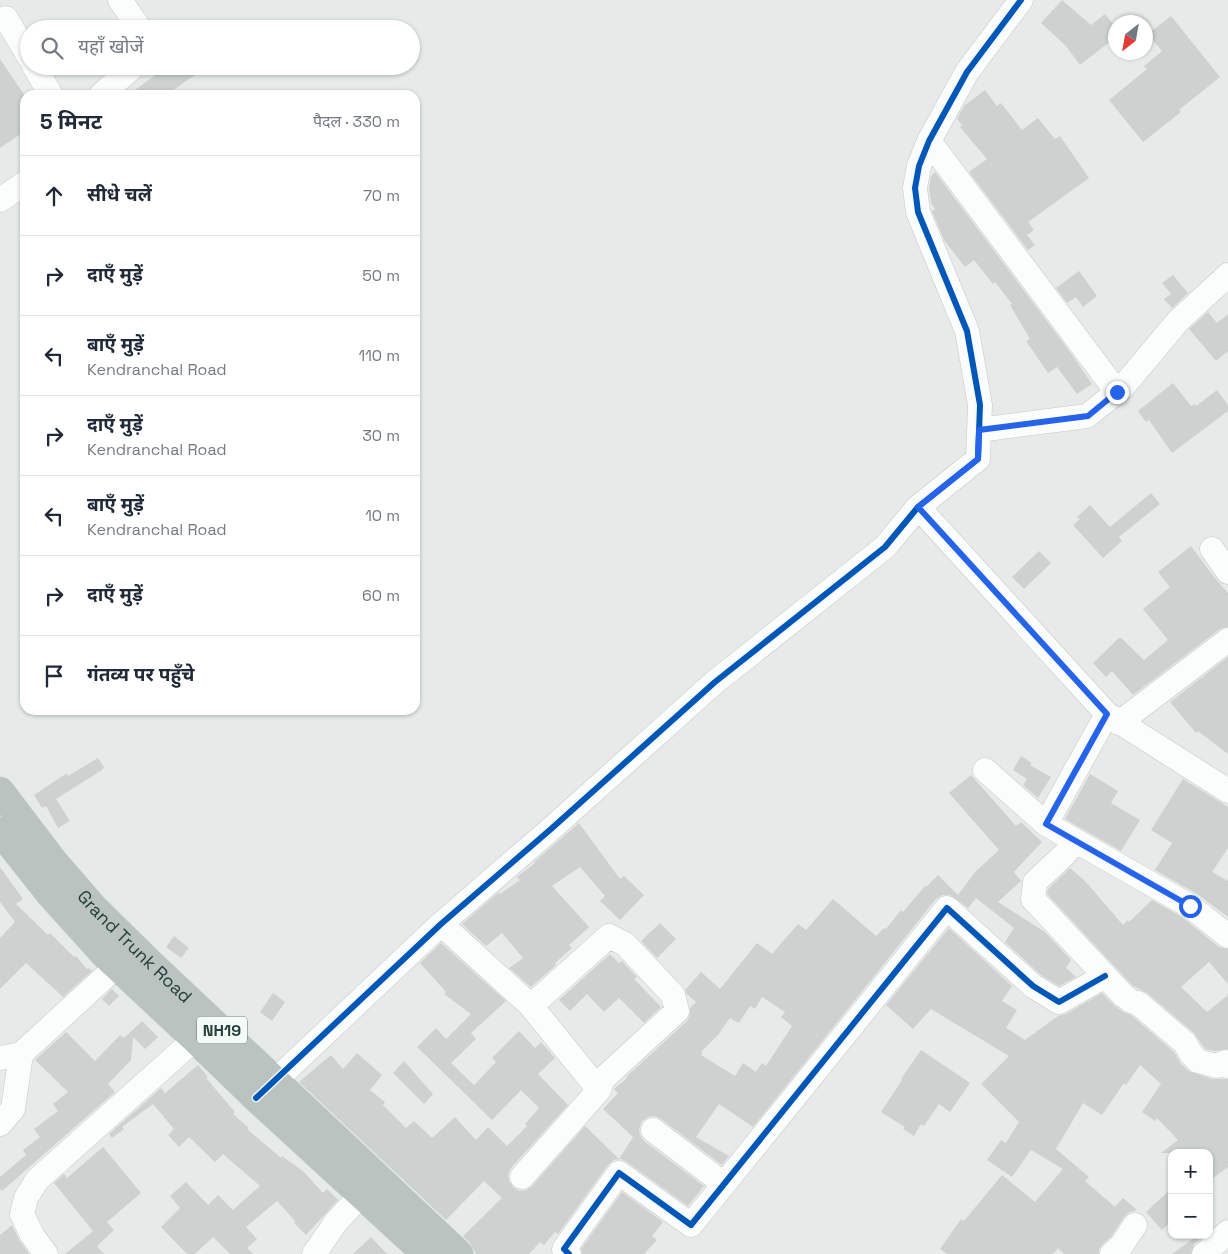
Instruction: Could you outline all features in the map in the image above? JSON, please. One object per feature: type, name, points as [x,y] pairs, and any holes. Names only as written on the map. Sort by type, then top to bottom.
[{"type":"highway","name":"Grand Trunk Road","points":[[0,791],[54,862],[94,907],[151,964],[460,1254]]},
{"type":"highway","name":"Grand Trunk Road","points":[[0,831],[50,894],[117,966],[195,1038],[256,1098],[426,1254]]},
{"type":"street","points":[[120,0],[134,20]]},
{"type":"street","points":[[256,1098],[440,924],[551,829],[715,682],[885,546],[918,507],[978,459],[980,405],[967,330],[918,212],[915,188],[919,166],[929,141],[967,72],[1021,0]]},
{"type":"street","points":[[6,18],[20,42]]},
{"type":"street","points":[[39,75],[48,90]]},
{"type":"street","points":[[107,90],[124,75]]},
{"type":"street","points":[[929,141],[1117,392]]},
{"type":"street","points":[[0,200],[20,186]]},
{"type":"street","points":[[979,430],[1088,416],[1117,392],[1178,321],[1228,275]]},
{"type":"street","points":[[918,507],[1113,719],[1228,790]]},
{"type":"street","points":[[1212,549],[1228,572]]},
{"type":"street","points":[[1046,824],[1113,719],[1228,640]]},
{"type":"street","points":[[984,770],[1046,824],[1190,906],[1228,936]]},
{"type":"street","points":[[1076,841],[1035,882],[1033,899],[1123,995],[1131,1001],[1138,1003],[1185,1043],[1191,1054],[1198,1061],[1216,1066],[1225,1062],[1228,1066]]},
{"type":"street","points":[[569,1254],[564,1249],[619,1173],[691,1225],[947,908],[1033,986],[1059,1002],[1104,976]]},
{"type":"street","points":[[440,924],[531,1006],[599,1090]]},
{"type":"street","points":[[522,1178],[599,1090],[602,1079],[677,1011],[673,995],[625,944],[608,936],[531,1006]]},
{"type":"street","points":[[0,1124],[13,1109],[10,1056],[117,966]]},
{"type":"street","points":[[46,1254],[32,1235],[22,1214],[26,1198],[37,1180],[195,1038]]},
{"type":"street","points":[[653,1130],[724,1184]]},
{"type":"street","points":[[314,1254],[336,1222],[361,1195]]},
{"type":"street","points":[[1112,1254],[1121,1246],[1135,1225]]},
{"type":"street","points":[[1204,1254],[1228,1232]]},
{"type":"building","points":[[1062,0],[1091,25],[1105,14],[1108,18],[1108,43],[1080,65],[1066,46],[1041,23]]},
{"type":"building","points":[[1171,16],[1220,77],[1179,110],[1181,112],[1143,142],[1109,100],[1147,69],[1144,66],[1162,51],[1153,40],[1153,30]]},
{"type":"building","points":[[0,59],[21,90],[20,134],[0,148]]},
{"type":"building","points":[[156,75],[195,75],[173,90],[135,90]]},
{"type":"building","points":[[985,90],[997,106],[1001,103],[1022,130],[1038,118],[1055,139],[1060,136],[1089,178],[1028,222],[1034,230],[1027,235],[1035,245],[1028,250],[969,172],[987,159],[960,127],[962,125],[957,119],[964,106]]},
{"type":"building","points":[[935,172],[1092,384],[1077,394],[1057,367],[1048,373],[1026,341],[1030,339],[1010,305],[1012,304],[995,282],[993,284],[974,260],[965,267],[944,240],[932,211],[935,209],[931,203],[929,188],[931,176]]},
{"type":"building","points":[[1079,271],[1097,296],[1083,307],[1076,297],[1067,303],[1056,288]]},
{"type":"building","points":[[1173,275],[1188,293],[1172,308],[1164,299],[1171,294],[1162,283]]},
{"type":"building","points":[[1208,312],[1217,323],[1228,314],[1228,351],[1216,361],[1189,329]]},
{"type":"building","points":[[1173,383],[1191,406],[1195,404],[1196,406],[1217,390],[1228,405],[1228,411],[1172,453],[1149,420],[1146,422],[1138,411]]},
{"type":"building","points":[[1151,493],[1160,504],[1119,537],[1122,541],[1103,558],[1073,525],[1080,519],[1077,517],[1090,505],[1110,527]]},
{"type":"building","points":[[1191,546],[1228,593],[1228,627],[1220,629],[1133,695],[1112,671],[1106,677],[1093,663],[1120,637],[1144,660],[1168,640],[1143,609],[1170,587],[1158,572]]},
{"type":"building","points":[[1039,551],[1051,563],[1024,589],[1012,577]]},
{"type":"building","points":[[1228,657],[1228,754],[1198,731],[1196,733],[1170,702]]},
{"type":"building","points":[[1021,756],[1032,763],[1030,765],[1051,777],[1038,798],[1023,785],[1027,779],[1013,770]]},
{"type":"building","points":[[98,758],[104,767],[102,770],[56,799],[70,821],[58,828],[46,806],[42,808],[34,795],[67,773],[68,776]]},
{"type":"building","points":[[1090,774],[1118,791],[1111,803],[1140,820],[1121,851],[1065,819]]},
{"type":"building","points":[[971,775],[1016,826],[1021,822],[1042,842],[1014,872],[1021,881],[998,902],[1045,932],[1071,960],[1066,968],[1076,977],[1059,986],[1041,975],[1005,942],[1014,928],[976,898],[968,908],[950,895],[942,895],[936,899],[753,1127],[719,1104],[696,1137],[729,1156],[722,1165],[661,1119],[654,1116],[642,1121],[639,1129],[644,1141],[704,1186],[688,1206],[627,1162],[621,1159],[614,1160],[608,1165],[558,1234],[555,1232],[544,1245],[540,1242],[529,1254],[476,1254],[470,1243],[463,1236],[502,1198],[484,1181],[446,1220],[299,1082],[331,1055],[343,1069],[357,1053],[382,1075],[370,1090],[385,1102],[383,1105],[406,1128],[414,1121],[432,1138],[455,1117],[476,1140],[488,1127],[507,1146],[527,1126],[525,1124],[539,1108],[521,1090],[492,1120],[417,1047],[436,1028],[446,1039],[471,1014],[444,994],[446,992],[420,963],[441,943],[506,1001],[471,1033],[476,1039],[451,1063],[474,1085],[496,1062],[492,1058],[519,1031],[535,1048],[541,1042],[555,1058],[538,1074],[568,1105],[511,1168],[508,1175],[513,1187],[520,1191],[532,1186],[585,1126],[619,1159],[633,1137],[603,1109],[618,1093],[614,1089],[687,1021],[690,1008],[696,1002],[685,990],[701,972],[720,989],[757,943],[772,954],[798,924],[806,930],[833,899],[876,936],[884,928],[886,929],[901,910],[903,912],[925,886],[938,875],[958,895],[975,872],[999,850],[949,793]],"holes":[[[762,997],[785,1012],[781,1017],[792,1026],[766,1066],[762,1063],[756,1072],[743,1063],[735,1076],[701,1055],[703,1053],[701,1052],[718,1035],[730,1018],[739,1023],[750,1006],[755,1009]]]},
{"type":"building","points":[[1183,779],[1228,807],[1228,848],[1212,872],[1228,881],[1228,917],[1197,894],[1155,870],[1172,843],[1151,830]]},
{"type":"building","points":[[579,823],[620,879],[624,876],[644,895],[620,920],[600,901],[605,896],[580,867],[552,886],[589,927],[569,945],[572,948],[555,963],[556,965],[531,987],[509,968],[523,958],[502,933],[486,946],[462,924],[499,892],[500,894],[520,880],[517,877]]},
{"type":"building","points":[[0,867],[23,899],[16,904],[48,935],[50,933],[74,957],[76,956],[87,969],[89,968],[92,971],[63,997],[26,963],[0,989],[0,938],[15,922],[0,902]]},
{"type":"building","points":[[1070,868],[1086,882],[1123,925],[1128,920],[1129,922],[1152,900],[1182,917],[1219,947],[1228,949],[1228,984],[1209,962],[1181,987],[1207,1012],[1228,995],[1228,1049],[1215,1051],[1205,1049],[1194,1033],[1147,993],[1132,985],[1047,894],[1048,889]]},
{"type":"building","points":[[660,923],[676,939],[657,958],[641,941]]},
{"type":"building","points":[[949,928],[1012,986],[1002,1001],[1017,1010],[1006,1028],[1025,1040],[1058,1016],[1066,1014],[1102,993],[1115,1006],[1131,1015],[1174,1052],[1181,1064],[1189,1071],[1212,1079],[1228,1079],[1228,1167],[1213,1178],[1213,1149],[1168,1149],[1168,1153],[1161,1153],[1178,1140],[1157,1118],[1155,1121],[1142,1112],[1161,1084],[1140,1065],[1126,1085],[1124,1083],[1102,1115],[1083,1103],[1056,1149],[1089,1177],[1085,1181],[1115,1207],[1123,1198],[1137,1210],[1128,1213],[1124,1217],[1111,1237],[1099,1249],[1099,1254],[1064,1254],[1058,1248],[1053,1254],[947,1254],[940,1249],[961,1219],[964,1221],[1002,1175],[1035,1202],[1063,1169],[1031,1150],[1012,1177],[987,1160],[1001,1140],[1006,1143],[1019,1122],[981,1084],[1009,1056],[931,1009],[913,1029],[886,1005]]},
{"type":"building","points":[[174,936],[189,948],[181,958],[166,947]]},
{"type":"building","points":[[610,954],[619,963],[622,961],[637,977],[634,979],[661,1007],[644,1023],[619,998],[604,1012],[587,994],[570,1011],[559,1000]]},
{"type":"building","points":[[112,989],[119,996],[109,1006],[102,999]]},
{"type":"building","points":[[273,993],[285,1002],[272,1021],[260,1012]]},
{"type":"building","points":[[142,1021],[158,1037],[145,1049],[133,1037],[131,1060],[108,1084],[115,1092],[2,1191],[0,1189],[0,1177],[26,1155],[23,1150],[40,1137],[34,1129],[58,1111],[53,1104],[68,1092],[35,1060],[66,1032],[95,1061],[120,1035],[124,1038]]},
{"type":"building","points":[[921,1050],[970,1083],[950,1112],[939,1104],[924,1126],[921,1124],[914,1136],[903,1129],[905,1127],[881,1112]]},
{"type":"building","points":[[404,1061],[433,1094],[424,1104],[393,1073]]},
{"type":"building","points":[[198,1065],[208,1077],[206,1078],[235,1112],[233,1114],[249,1128],[247,1129],[281,1158],[282,1156],[304,1172],[323,1193],[327,1189],[338,1200],[306,1235],[277,1201],[246,1227],[257,1239],[247,1248],[253,1254],[230,1254],[213,1237],[195,1254],[187,1254],[161,1227],[180,1208],[170,1196],[186,1182],[208,1205],[218,1195],[233,1210],[260,1186],[223,1154],[215,1162],[189,1137],[179,1147],[168,1135],[174,1129],[153,1104],[122,1127],[124,1129],[112,1138],[109,1134],[161,1088],[165,1093]]},
{"type":"building","points":[[103,1147],[141,1193],[107,1222],[114,1230],[97,1246],[104,1254],[65,1254],[93,1231],[54,1183],[64,1174],[67,1178]]},
{"type":"building","points":[[622,1192],[663,1222],[652,1236],[657,1240],[644,1254],[582,1254],[581,1249]]},
{"type":"building","points":[[1168,1192],[1168,1225],[1162,1230],[1146,1212]]},
{"type":"building","points":[[12,1225],[29,1254],[0,1254],[0,1235]]},
{"type":"building","points":[[371,1237],[387,1254],[353,1254]]},
{"type":"building","points":[[1193,1239],[1200,1239],[1194,1244],[1191,1254],[1172,1254]]},
{"type":"cycle path","points":[[256,1098],[441,924],[551,829],[715,682],[885,547],[918,507],[978,459],[980,405],[967,331],[918,212],[915,188],[919,166],[929,141],[967,72],[1021,0]]},
{"type":"cycle path","points":[[569,1254],[564,1249],[619,1173],[691,1225],[947,908],[1033,986],[1059,1002],[1105,976]]},
{"type":"route","points":[[1117,392],[1088,416],[979,430],[978,459],[918,507],[1107,714],[1046,824],[1190,906]]}]
